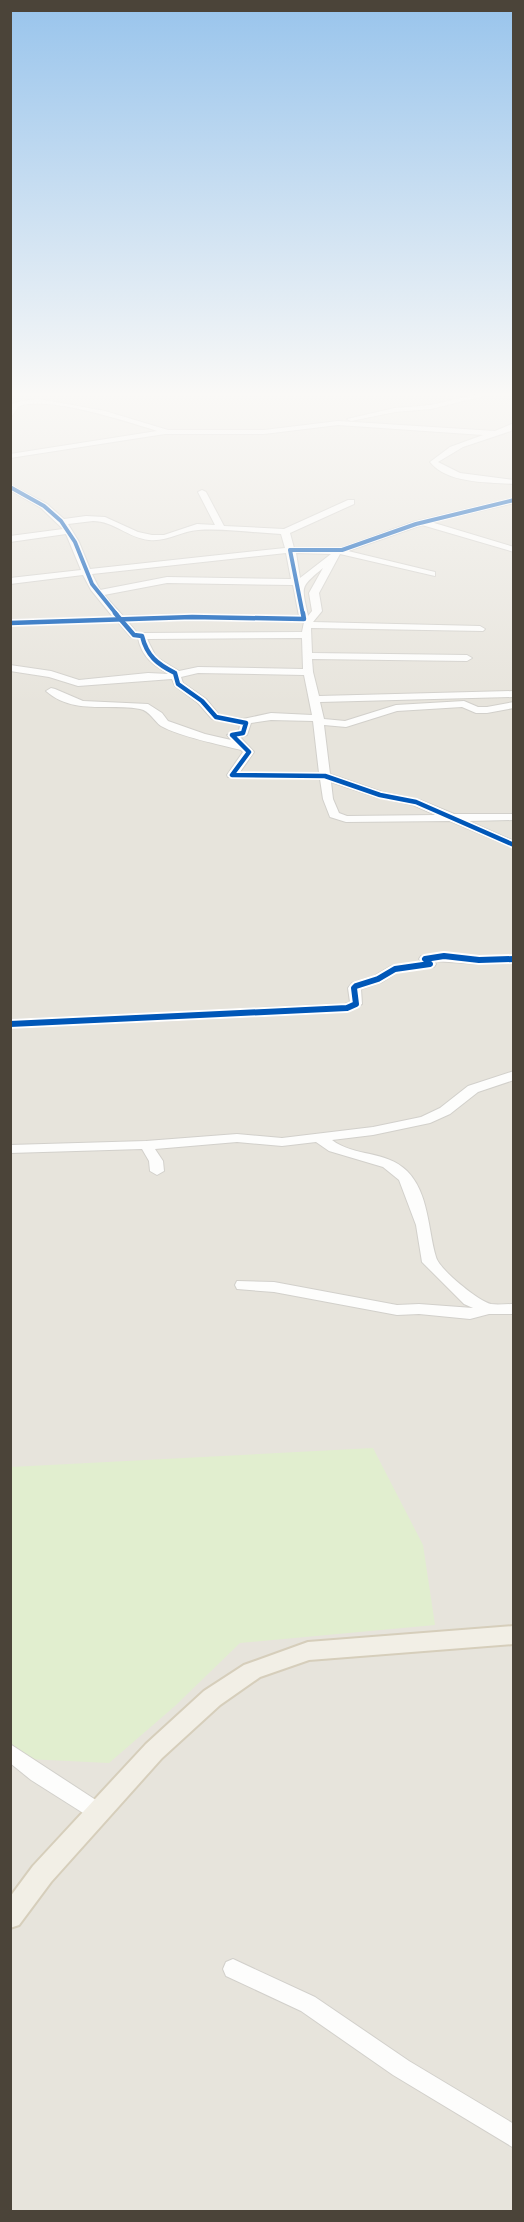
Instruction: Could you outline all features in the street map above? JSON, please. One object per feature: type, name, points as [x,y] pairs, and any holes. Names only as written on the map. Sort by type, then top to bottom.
[{"type":"main road","points":[[10,1917],[42,1874],[154,1751],[212,1698],[252,1671],[308,1651],[513,1635]]},
{"type":"street","points":[[31,497],[45,503],[66,526],[81,557],[84,571],[98,593],[134,635],[306,630],[480,629]]},
{"type":"street","points":[[204,497],[221,528]]},
{"type":"street","points":[[98,593],[167,580],[297,585],[337,551],[392,531],[479,506],[513,500]]},
{"type":"street","points":[[10,539],[91,519],[109,520],[130,534],[152,538],[168,537],[185,529],[221,528],[285,532],[351,501]]},
{"type":"street","points":[[425,523],[513,550]]},
{"type":"street","points":[[10,623],[192,617],[304,619],[285,532]]},
{"type":"street","points":[[12,578],[290,550],[337,551],[432,574]]},
{"type":"street","points":[[337,551],[314,593],[317,612],[306,630],[308,672],[315,699],[330,810],[334,815],[346,819],[513,817]]},
{"type":"street","points":[[142,636],[144,651],[157,664],[175,673],[178,684],[202,702],[216,717],[246,723]]},
{"type":"street","points":[[309,656],[467,658]]},
{"type":"street","points":[[10,668],[51,675],[78,683],[148,676],[162,678],[175,673],[198,670],[308,672]]},
{"type":"street","points":[[51,691],[81,704],[144,706],[158,715],[164,723],[202,737],[232,743],[246,750]]},
{"type":"street","points":[[315,699],[513,693]]},
{"type":"street","points":[[513,705],[487,710],[477,710],[464,704],[396,708],[346,724],[321,723],[316,718],[271,715],[245,722],[243,733],[232,735],[249,752],[232,775],[325,776],[380,795],[416,802],[513,845]]},
{"type":"street","points":[[10,1023],[346,1008],[356,1004],[354,988],[356,986],[378,979],[395,969],[430,964],[425,958],[441,955],[481,961],[513,959]]},
{"type":"street","points":[[10,1149],[146,1146],[237,1138],[282,1142],[400,1127],[445,1111],[473,1089],[513,1075]]},
{"type":"street","points":[[319,1138],[335,1148],[378,1159],[394,1167],[409,1182],[423,1225],[429,1262],[469,1300],[489,1309]]},
{"type":"street","points":[[146,1146],[156,1161],[157,1171]]},
{"type":"street","points":[[242,1286],[274,1287],[398,1310],[419,1309],[470,1314],[489,1309],[513,1309]]},
{"type":"street","points":[[10,1752],[38,1774],[98,1812]]},
{"type":"street","points":[[233,1970],[308,2004],[401,2068],[513,2137]]},
{"type":"shaded area","points":[[11,497],[513,497],[513,2211],[11,2211]]},
{"type":"green space","points":[[373,1448],[423,1545],[435,1625],[240,1643],[175,1706],[109,1763],[27,1759],[11,1745],[11,1467]]},
{"type":"cycle path","points":[[29,497],[53,513],[69,531],[95,588],[134,635],[142,636],[149,655],[175,673],[178,684],[202,701],[216,717],[246,723],[243,733],[232,735],[249,752],[232,775],[325,776],[380,795],[416,802],[514,845]]},
{"type":"cycle path","points":[[10,623],[192,617],[304,619],[290,550],[319,552],[342,550],[416,524],[514,500]]},
{"type":"cycle path","points":[[10,1024],[347,1008],[356,1004],[354,988],[356,986],[378,979],[395,969],[430,964],[425,959],[444,956],[479,960],[514,959]]}]
